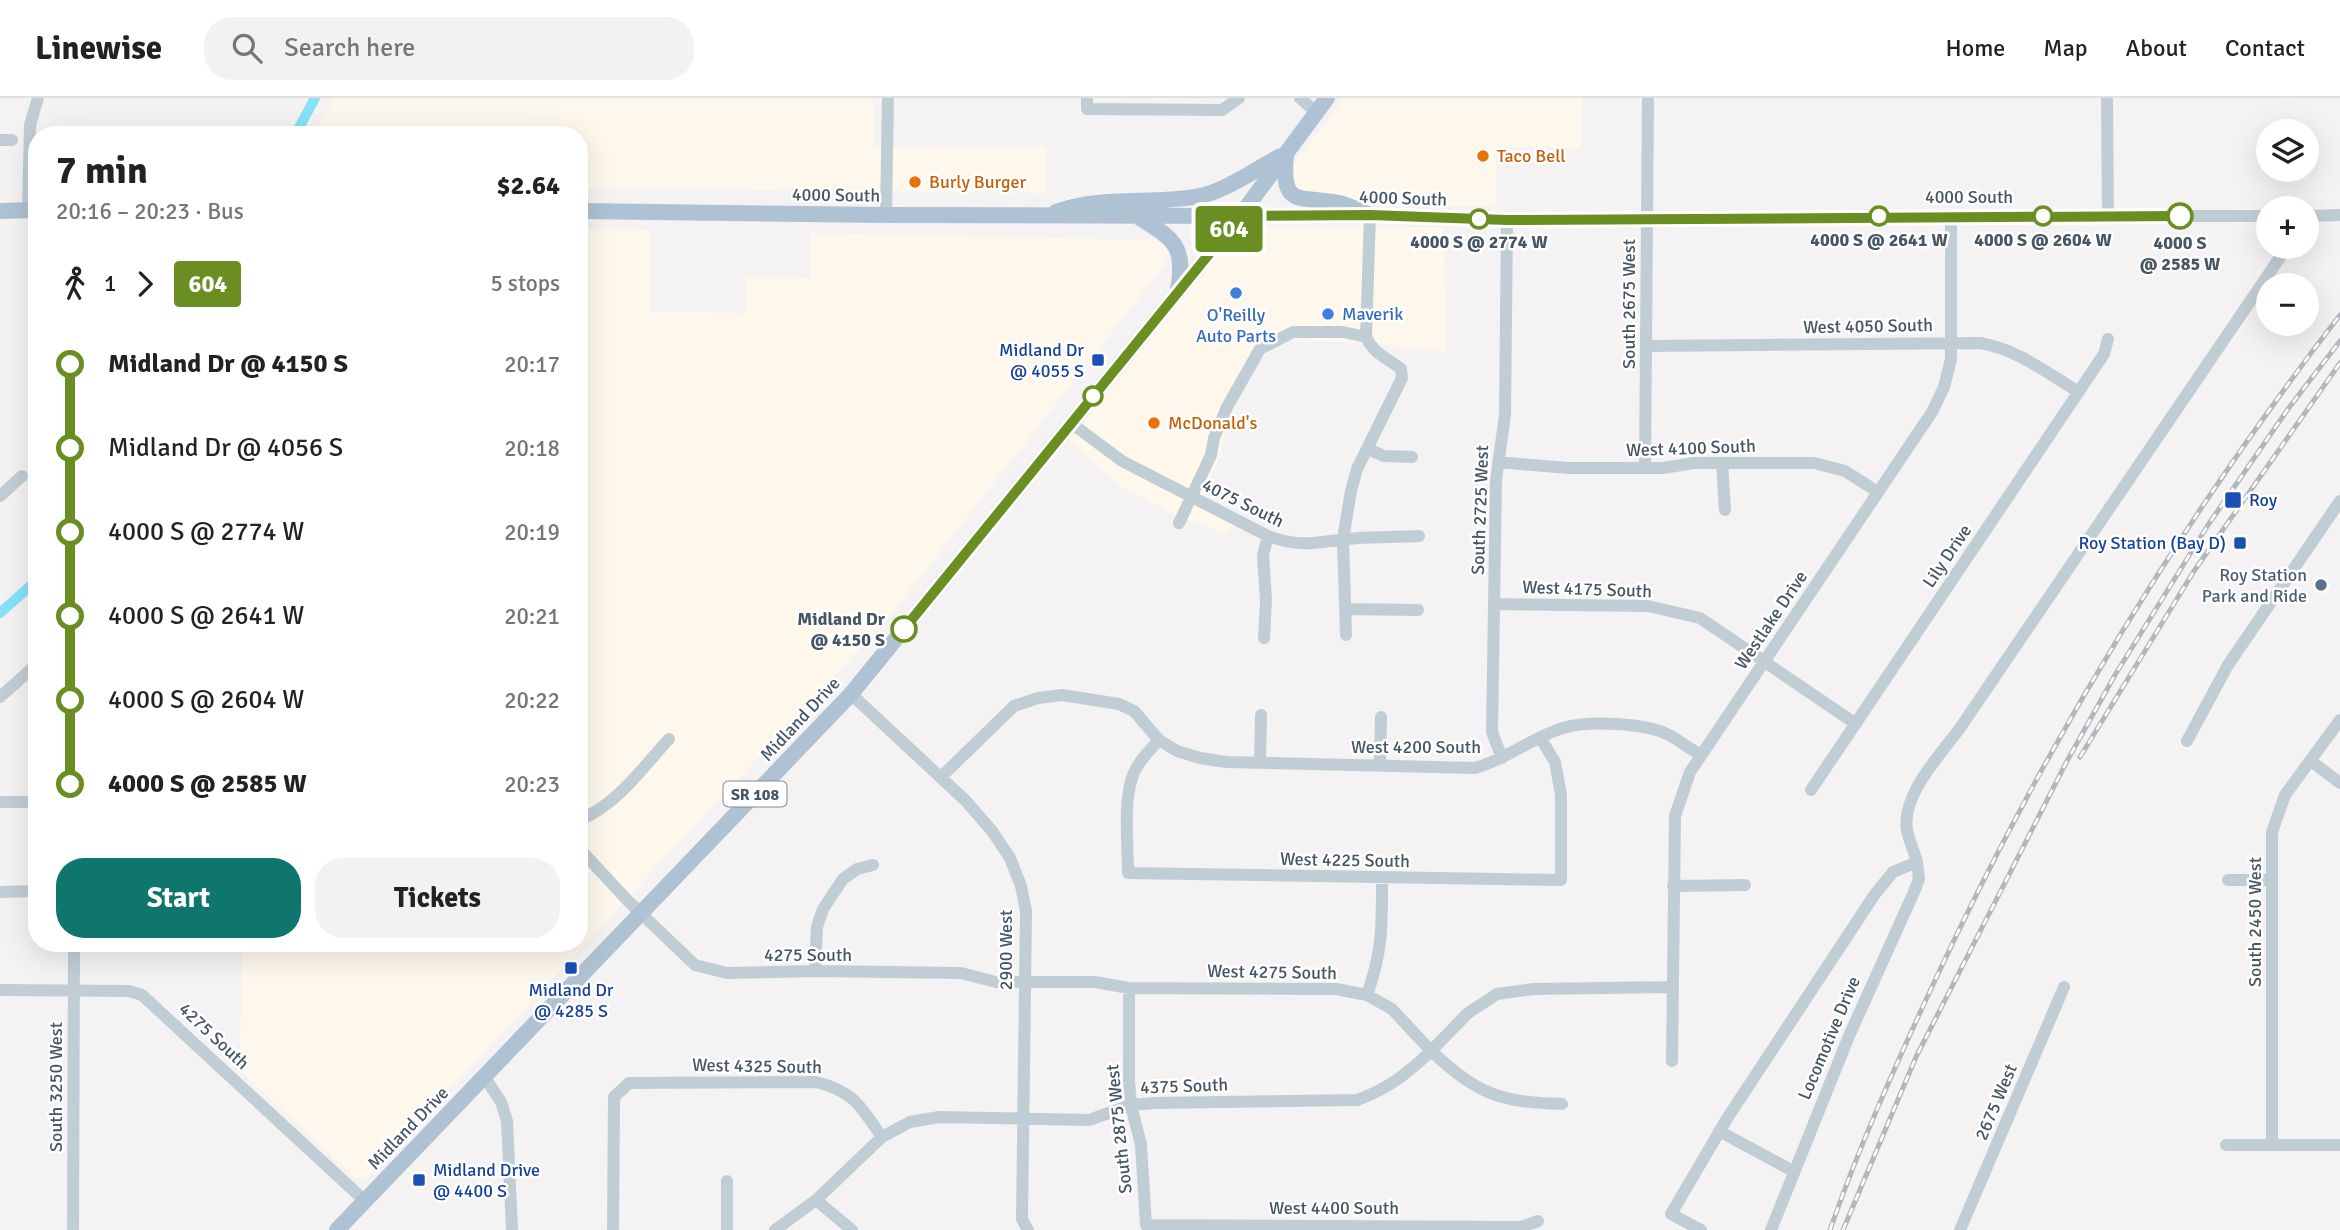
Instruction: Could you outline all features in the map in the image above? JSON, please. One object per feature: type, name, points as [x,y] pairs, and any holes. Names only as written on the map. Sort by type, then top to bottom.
[{"type":"main road","name":"Midland Drive","points":[[337,1230],[851,694],[1240,216],[1327,98]]},
{"type":"main road","points":[[1286,153],[1284,180],[1292,194],[1300,199],[1340,203],[1370,215]]},
{"type":"main road","points":[[1047,215],[1077,204],[1198,197],[1218,191],[1286,153]]},
{"type":"main road","points":[[0,211],[28,210]]},
{"type":"main road","name":"4000 South","points":[[588,211],[1240,216]]},
{"type":"main road","points":[[1137,216],[1163,232],[1179,248],[1182,270],[1178,292]]},
{"type":"street","points":[[30,126],[38,98]]},
{"type":"street","points":[[886,215],[888,98]]},
{"type":"street","points":[[1300,98],[1316,112]]},
{"type":"street","name":"South 2675 West","points":[[1645,468],[1648,98]]},
{"type":"street","points":[[2107,98],[2108,216]]},
{"type":"street","points":[[1087,104],[1222,110],[1237,100]]},
{"type":"street","points":[[1346,635],[1343,539],[1357,469],[1402,377],[1401,369],[1375,352],[1366,337],[1370,215]]},
{"type":"street","name":"4000 South","points":[[1240,216],[1370,215],[1507,220],[2256,216]]},
{"type":"street","points":[[2319,216],[2340,215]]},
{"type":"street","name":"Westlake Drive","points":[[1672,1061],[1675,816],[1690,772],[1932,412],[1944,387],[1951,359],[1951,216]]},
{"type":"street","name":"South 2725 West","points":[[1502,758],[1492,733],[1498,462],[1505,415],[1507,220]]},
{"type":"street","points":[[1701,1230],[1671,1214],[1719,1131],[1884,881],[1899,868],[1917,862],[1907,829],[1907,817],[1917,788],[2279,259]]},
{"type":"street","points":[[1179,523],[1212,455],[1214,438],[1227,407],[1260,349],[1293,332],[1343,332],[1366,337]]},
{"type":"street","name":"Lily Drive","points":[[1811,790],[2079,392],[2104,354],[2108,339]]},
{"type":"street","name":"West 4050 South","points":[[1646,346],[1980,343],[1999,346],[2079,392]]},
{"type":"street","name":"4075 South","points":[[1071,423],[1122,461],[1268,536],[1300,545],[1343,539],[1419,536]]},
{"type":"street","points":[[1368,449],[1384,456],[1412,457]]},
{"type":"street","name":"West 4100 South","points":[[1498,462],[1568,468],[1663,468],[1694,463],[1814,463],[1846,471],[1878,492]]},
{"type":"street","points":[[1722,463],[1725,510]]},
{"type":"street","points":[[0,496],[22,475]]},
{"type":"street","points":[[2187,741],[2228,665],[2340,501]]},
{"type":"street","points":[[1264,638],[1264,555],[1268,536]]},
{"type":"street","name":"West 4175 South","points":[[1494,604],[1648,606],[1700,618],[1856,724]]},
{"type":"street","points":[[1347,609],[1418,610]]},
{"type":"street","points":[[0,697],[28,672]]},
{"type":"street","name":"2900 West","points":[[851,694],[941,776],[992,831],[1010,858],[1020,886],[1026,911],[1022,1219],[1028,1230]]},
{"type":"street","name":"West 4200 South","points":[[941,776],[1014,706],[1038,698],[1062,695],[1139,707],[1158,740],[1177,751],[1200,758],[1475,768],[1563,728],[1591,724],[1645,727],[1667,734],[1701,755]]},
{"type":"street","points":[[1260,762],[1261,715]]},
{"type":"street","points":[[1380,765],[1381,717]]},
{"type":"street","name":"South 2450 West","points":[[2272,1145],[2273,832],[2285,795],[2340,720]]},
{"type":"street","points":[[588,817],[612,800],[669,739]]},
{"type":"street","name":"West 4225 South","points":[[1158,740],[1133,775],[1129,796],[1128,873],[1561,880],[1561,795],[1555,762],[1541,739]]},
{"type":"street","points":[[2311,761],[2340,783]]},
{"type":"street","points":[[0,802],[28,802]]},
{"type":"street","name":"4275 South","points":[[588,858],[695,965],[727,973],[961,973],[996,982]]},
{"type":"street","name":"Locomotive Drive","points":[[1770,1230],[1849,1036],[1914,892],[1919,879],[1917,862]]},
{"type":"street","points":[[816,971],[817,927],[823,909],[844,879],[857,869],[873,865]]},
{"type":"street","points":[[1367,995],[1377,966],[1382,939],[1382,878]]},
{"type":"street","points":[[2228,880],[2272,880]]},
{"type":"street","points":[[1674,886],[1745,885]]},
{"type":"street","points":[[0,892],[28,891]]},
{"type":"street","name":"South 3250 West","points":[[73,1230],[74,952]]},
{"type":"street","name":"West 4275 South","points":[[996,982],[1095,982],[1129,988],[1336,989],[1367,995],[1392,1009],[1431,1051]]},
{"type":"street","name":"2675 West","points":[[1960,1230],[2064,987]]},
{"type":"street","name":"South 2875 West","points":[[1129,988],[1131,1105],[1141,1145],[1146,1225]]},
{"type":"street","points":[[1562,1104],[1525,1102],[1490,1094],[1459,1077],[1431,1051],[1468,1013],[1497,994],[1533,989],[1671,988]]},
{"type":"street","name":"4275 South","points":[[0,990],[129,991],[142,995],[365,1201]]},
{"type":"street","name":"4375 South","points":[[775,1230],[816,1200],[882,1137],[910,1122],[939,1117],[1089,1120],[1131,1105],[1357,1100],[1381,1091],[1406,1075],[1431,1051]]},
{"type":"street","points":[[484,1076],[501,1102],[507,1121],[512,1230]]},
{"type":"street","name":"West 4325 South","points":[[613,1230],[614,1097],[629,1083],[816,1082],[840,1088],[860,1106],[882,1137]]},
{"type":"street","points":[[1719,1131],[1793,1171]]},
{"type":"street","points":[[2226,1145],[2340,1144]]},
{"type":"street","points":[[727,1181],[727,1230]]},
{"type":"street","points":[[816,1200],[852,1230]]},
{"type":"street","name":"West 4400 South","points":[[1146,1225],[1521,1228],[1538,1221]]},
{"type":"shaded area","points":[[335,98],[873,98],[873,148],[1046,147],[1045,193],[588,188],[588,126],[318,126]]},
{"type":"shaded area","points":[[1345,98],[1582,98],[1581,148],[1497,147],[1495,206],[1297,206],[1279,181]]},
{"type":"shaded area","points":[[1241,227],[1443,227],[1447,352],[1346,342],[1286,341],[1265,353],[1251,373],[1235,405],[1224,432],[1221,455],[1203,491],[1206,498],[1239,514],[1226,534],[1179,517],[1122,487],[1069,441]]},
{"type":"shaded area","points":[[588,229],[649,230],[650,312],[745,313],[745,277],[810,278],[810,233],[1156,240],[1164,244],[1168,253],[1167,262],[888,618],[588,940]]},
{"type":"shaded area","points":[[242,952],[577,952],[367,1178],[356,1179],[240,1070]]},
{"type":"waterway","points":[[300,126],[315,98]]},
{"type":"waterway","points":[[0,613],[28,588]]},
{"type":"railway","points":[[1830,1230],[1864,1139],[1930,991],[2018,814],[2066,727],[2169,557],[2281,394],[2340,315]]},
{"type":"railway","points":[[1843,1230],[1916,1057],[2067,761],[2115,675],[2208,525],[2288,409],[2340,341]]},
{"type":"railway","points":[[2080,757],[2194,571],[2340,363]]},
{"type":"bus line","name":"604","points":[[904,629],[1240,216],[1370,215],[1507,220],[2180,216]]},
{"type":"place","name":"Taco Bell","points":[[1483,156]]},
{"type":"place","name":"Burly Burger","points":[[915,182]]},
{"type":"place","name":"4000 S @ 2641 W","points":[[1879,216]]},
{"type":"place","name":"4000 S @ 2604 W","points":[[2043,216]]},
{"type":"place","name":"4000 S @ 2585 W","points":[[2180,216]]},
{"type":"place","name":"4000 S @ 2774 W","points":[[1479,219]]},
{"type":"place","name":"O'Reilly Auto Parts","points":[[1236,293]]},
{"type":"place","name":"Maverik","points":[[1328,314]]},
{"type":"place","name":"Midland Dr @ 4055 S","points":[[1098,360]]},
{"type":"place","name":"McDonald's","points":[[1154,423]]},
{"type":"place","name":"Roy","points":[[2233,500]]},
{"type":"place","name":"Roy Station (Bay D)","points":[[2240,543]]},
{"type":"place","name":"Roy Station Park and Ride","points":[[2321,585]]},
{"type":"place","name":"Midland Dr @ 4150 S","points":[[904,629]]},
{"type":"place","name":"Midland Dr @ 4285 S","points":[[571,968]]},
{"type":"place","name":"Midland Drive @ 4400 S","points":[[419,1180]]}]
